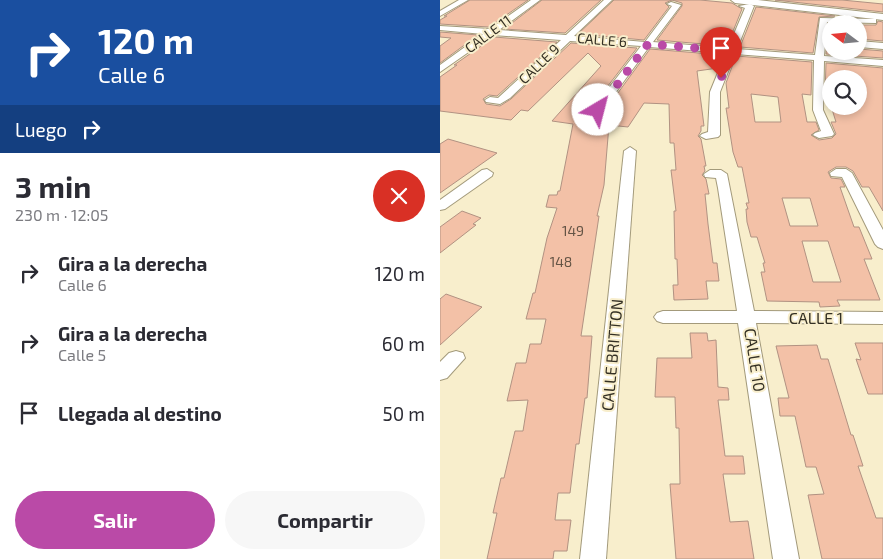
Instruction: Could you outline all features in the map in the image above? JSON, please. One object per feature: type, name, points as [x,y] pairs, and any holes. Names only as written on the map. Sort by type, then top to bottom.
[{"type":"street","points":[[440,14],[464,0]]},
{"type":"street","name":"CALLE 11","points":[[440,69],[536,0]]},
{"type":"street","name":"CALLE 9","points":[[490,100],[500,101],[608,0]]},
{"type":"street","points":[[739,3],[883,17]]},
{"type":"street","points":[[706,136],[714,136],[715,92],[750,6],[739,3]]},
{"type":"street","points":[[589,109],[598,110],[677,5],[671,4]]},
{"type":"street","points":[[868,21],[874,21]]},
{"type":"street","name":"CALLE 6","points":[[440,28],[883,63]]},
{"type":"street","points":[[868,45],[883,46]]},
{"type":"street","points":[[819,135],[828,134],[818,110],[819,58],[822,51]]},
{"type":"street","name":"CALLE BRITTON","points":[[593,559],[630,151]]},
{"type":"street","points":[[440,206],[487,173]]},
{"type":"street","points":[[836,173],[846,173],[883,244]]},
{"type":"street","name":"CALLE 10","points":[[710,174],[721,174],[725,188],[748,318],[786,559]]},
{"type":"street","name":"CALLE 1","points":[[663,317],[883,318]]},
{"type":"street","points":[[440,373],[456,358]]},
{"type":"building","points":[[470,0],[528,0],[489,27],[440,24],[440,20],[447,16],[444,16]]},
{"type":"building","points":[[542,0],[601,0],[565,33],[504,29]]},
{"type":"building","points":[[614,0],[672,0],[665,3],[669,7],[644,40],[578,34]]},
{"type":"building","points":[[672,0],[732,3],[742,9],[727,46],[657,40],[682,6],[682,3]]},
{"type":"building","points":[[775,0],[842,0],[883,4],[883,12]]},
{"type":"building","points":[[756,7],[826,15],[819,17],[813,53],[740,47]]},
{"type":"building","points":[[878,21],[883,22],[883,41],[868,40],[868,25],[876,25]]},
{"type":"building","points":[[440,32],[478,35],[440,63],[440,46],[451,38],[440,37]]},
{"type":"building","points":[[494,37],[557,42],[497,96],[489,95],[483,99],[486,104],[500,106],[511,99],[571,43],[637,48],[594,104],[583,106],[584,112],[592,114],[604,112],[650,49],[723,55],[718,68],[697,71],[704,126],[701,126],[698,136],[701,139],[706,166],[704,166],[705,171],[702,175],[706,179],[709,194],[705,194],[708,224],[713,263],[717,263],[719,281],[706,281],[708,299],[674,300],[673,285],[678,285],[677,259],[675,259],[674,211],[676,211],[671,170],[676,170],[674,143],[670,143],[669,104],[644,103],[628,127],[609,125],[604,185],[597,216],[599,216],[581,336],[592,336],[587,398],[585,398],[579,444],[576,444],[570,493],[558,493],[555,520],[571,520],[567,551],[554,551],[553,559],[487,559],[497,513],[493,513],[501,478],[504,478],[515,431],[523,431],[528,400],[507,401],[516,363],[526,363],[530,344],[541,344],[546,319],[526,319],[533,293],[535,293],[547,238],[557,208],[546,207],[549,195],[557,195],[558,191],[560,191],[573,124],[552,121],[601,66],[588,53],[528,111],[521,110],[511,120],[440,111],[440,77]]},
{"type":"building","points":[[868,50],[883,51],[883,58],[868,57]]},
{"type":"building","points":[[736,56],[812,62],[811,95],[802,94],[807,122],[816,122],[819,130],[811,135],[819,140],[832,138],[836,134],[831,122],[836,122],[834,115],[867,115],[867,70],[826,70],[826,63],[883,68],[883,211],[869,187],[862,187],[853,171],[846,167],[836,167],[828,172],[831,178],[841,179],[845,187],[840,187],[854,227],[859,227],[872,259],[864,259],[880,300],[837,300],[840,306],[820,307],[819,302],[767,301],[761,272],[765,272],[763,263],[765,263],[757,237],[751,237],[747,222],[746,209],[748,209],[746,203],[749,203],[742,167],[738,167],[733,152],[726,108],[729,108],[726,83]],"holes":[[[751,94],[778,97],[781,122],[755,122]],[[782,198],[810,198],[818,226],[790,226]],[[802,241],[828,241],[841,282],[813,282]]]},
{"type":"building","points":[[448,139],[497,153],[440,193],[440,144]]},
{"type":"building","points":[[462,211],[481,218],[473,224],[476,225],[440,253],[440,227]]},
{"type":"building","points":[[446,294],[482,307],[440,345],[440,299]]},
{"type":"building","points":[[690,333],[707,333],[708,341],[716,340],[718,387],[728,388],[729,400],[718,400],[725,456],[743,456],[745,474],[723,474],[730,522],[748,521],[754,559],[676,559],[670,484],[680,484],[679,428],[676,428],[675,397],[655,397],[657,358],[692,358]]},
{"type":"building","points":[[855,343],[883,343],[883,394],[868,394],[856,359],[861,360]]},
{"type":"building","points":[[817,345],[821,359],[828,359],[851,435],[853,435],[863,466],[858,466],[876,518],[883,518],[883,559],[822,559],[808,495],[824,494],[816,467],[806,467],[795,416],[780,416],[778,398],[789,398],[776,346]]},
{"type":"route","points":[[598,110],[648,44],[732,51],[721,78]]}]
